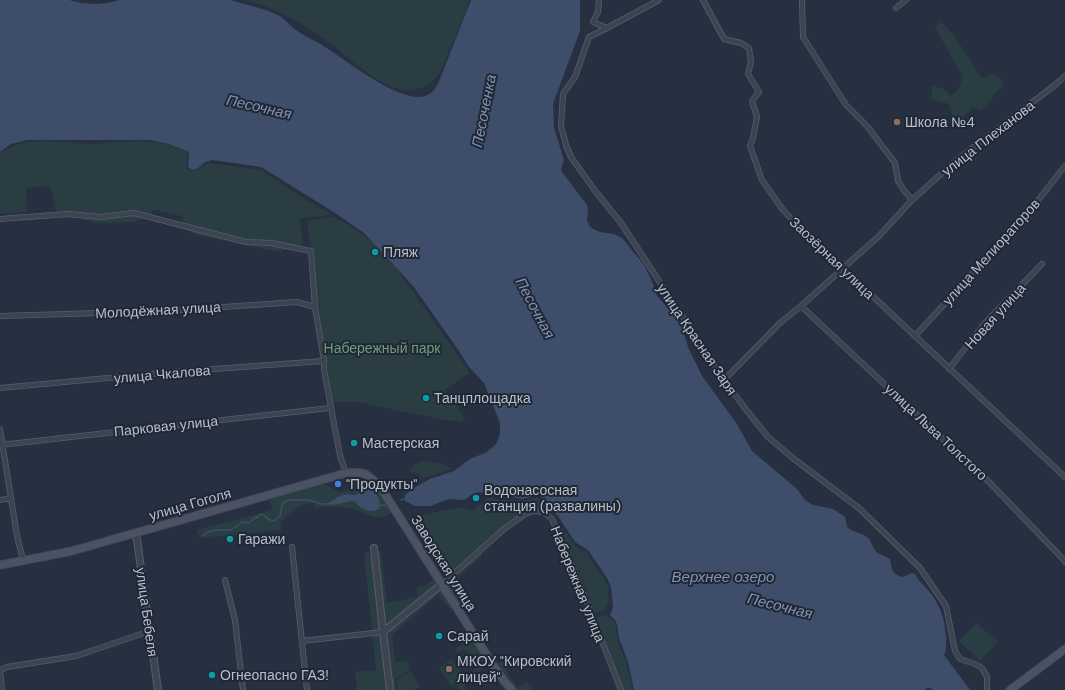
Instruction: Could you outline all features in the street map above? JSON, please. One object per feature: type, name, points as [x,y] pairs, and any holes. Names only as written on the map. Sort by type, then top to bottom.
[{"type":"main road","name":"улица Гоголя","points":[[0,565],[72,551],[346,474],[359,472],[367,474],[381,488]]},
{"type":"main road","name":"Заводская улица","points":[[381,488],[500,676],[512,690]]},
{"type":"main road","points":[[1010,690],[1065,649]]},
{"type":"street","points":[[599,0],[598,12],[593,22],[607,28]]},
{"type":"street","name":"улица Красная Заря","points":[[659,0],[589,37],[575,77],[563,94],[561,126],[571,157],[596,192],[621,223],[724,380],[768,437],[794,459],[860,509],[920,568],[946,606],[955,651],[960,658],[982,668],[987,677],[987,690]]},
{"type":"street","name":"Заозёрная улица","points":[[703,0],[724,40],[741,43],[749,48],[751,62],[748,74],[759,92],[752,101],[757,117],[750,146],[762,180],[783,210],[836,265],[915,336],[1065,477]]},
{"type":"street","points":[[802,0],[803,37],[846,105],[867,126],[895,163],[898,181],[903,190],[912,200]]},
{"type":"street","points":[[896,8],[906,0]]},
{"type":"street","name":"улица Плеханова","points":[[724,380],[781,322],[879,236],[912,200],[958,159],[1065,76]]},
{"type":"street","name":"улица Мелиораторов","points":[[915,336],[982,263],[1014,231],[1065,166]]},
{"type":"street","points":[[0,219],[68,214],[101,217],[134,214],[246,242],[271,243],[311,251],[316,307],[330,408],[340,456],[346,474]]},
{"type":"street","name":"Новая улица","points":[[949,369],[984,324],[1042,264]]},
{"type":"street","name":"Молодёжная улица","points":[[0,316],[165,311],[296,302],[316,307]]},
{"type":"street","name":"улица Льва Толстого","points":[[801,306],[988,481],[1065,562]]},
{"type":"street","name":"улица Чкалова","points":[[0,388],[172,372],[324,361]]},
{"type":"street","name":"Парковая улица","points":[[1,444],[330,408]]},
{"type":"street","points":[[0,429],[1,444],[23,560]]},
{"type":"street","points":[[0,500],[11,498]]},
{"type":"street","name":"Набережная улица","points":[[442,584],[503,530],[525,514],[534,511],[544,512],[552,519],[577,576],[621,690]]},
{"type":"street","name":"улица Бебеля","points":[[136,533],[158,690]]},
{"type":"street","points":[[292,547],[307,690]]},
{"type":"street","points":[[374,548],[390,690]]},
{"type":"street","points":[[225,580],[235,620],[244,690]]},
{"type":"street","points":[[302,641],[383,632],[442,584]]},
{"type":"street","points":[[2,690],[0,670],[7,667],[76,656],[150,631]]},
{"type":"green space","points":[[244,0],[469,0],[465,14],[440,73],[426,86],[411,90],[396,88],[380,81],[364,71],[323,38],[304,26],[275,10]]},
{"type":"green space","points":[[941,21],[955,37],[982,78],[992,73],[1000,78],[1003,87],[994,94],[992,100],[981,110],[972,108],[964,117],[953,118],[949,104],[931,99],[932,86],[943,88],[951,96],[958,89],[963,77],[935,28]]},
{"type":"green space","points":[[44,141],[93,144],[124,141],[145,141],[165,144],[187,152],[186,167],[191,171],[198,170],[202,166],[209,163],[262,170],[295,193],[332,215],[300,218],[303,244],[279,252],[196,235],[184,228],[182,216],[155,210],[135,222],[95,223],[56,211],[50,186],[26,188],[27,212],[0,214],[0,154],[10,148],[21,144]]},
{"type":"green space","name":"Набережный парк","points":[[335,217],[354,228],[373,243],[396,268],[470,372],[445,390],[465,418],[461,422],[357,402],[333,402],[307,220]]},
{"type":"green space","points":[[422,461],[441,463],[453,469],[423,478],[419,474],[410,472],[412,466]]},
{"type":"green space","points":[[365,483],[374,486],[378,490],[391,513],[386,516],[376,517],[347,508],[315,508],[313,503],[301,505],[280,522],[281,530],[199,538],[197,530],[272,510],[270,499],[324,484],[339,492],[354,490]]},
{"type":"green space","points":[[538,497],[546,508],[545,510],[534,509],[524,512],[503,527],[446,577],[409,518],[459,507],[472,511],[488,498],[523,501]]},
{"type":"green space","points":[[561,525],[577,548],[586,552],[604,579],[608,587],[609,601],[604,611],[595,613],[581,575],[558,527]]},
{"type":"green space","points":[[381,551],[387,603],[417,597],[417,587],[425,586],[434,579],[454,607],[451,610],[438,595],[392,635],[395,662],[408,661],[410,670],[395,679],[397,690],[357,690],[355,672],[376,670],[364,553]]},
{"type":"green space","points":[[481,553],[483,555],[450,585],[463,602],[458,605],[444,585]]},
{"type":"green space","points":[[606,615],[615,622],[619,645],[626,662],[633,690],[623,690],[596,618]]},
{"type":"green space","points":[[976,623],[998,642],[980,661],[959,641]]},
{"type":"green space","points":[[473,637],[490,664],[487,667],[483,661],[476,665],[465,649],[458,653],[455,649]]},
{"type":"green space","points":[[514,653],[516,656],[503,665],[517,688],[526,682],[531,688],[529,690],[515,690],[496,665]]},
{"type":"green space","points":[[452,659],[465,677],[481,665],[484,668],[464,682],[466,690],[459,690],[455,684],[451,686],[439,668]]},
{"type":"green space","points":[[410,671],[420,686],[415,690],[398,690],[397,680]]},
{"type":"water","name":"Верхнее озеро","points":[[0,0],[69,0],[95,4],[119,0],[230,0],[280,16],[297,31],[359,70],[402,94],[414,97],[427,95],[433,91],[438,84],[471,0],[580,0],[580,31],[553,104],[554,128],[564,160],[561,169],[587,205],[587,221],[591,228],[600,232],[614,234],[622,238],[644,265],[657,296],[675,316],[682,328],[688,347],[702,376],[737,424],[752,451],[797,489],[805,500],[813,505],[833,509],[845,517],[847,527],[864,535],[869,539],[876,552],[890,559],[893,571],[896,575],[903,577],[912,573],[915,574],[935,599],[941,611],[946,637],[946,648],[944,655],[970,690],[933,690],[928,687],[924,690],[634,690],[628,662],[619,638],[617,624],[610,615],[613,607],[611,587],[607,578],[588,550],[575,542],[558,516],[540,495],[522,499],[505,495],[478,492],[464,500],[449,499],[430,506],[415,506],[405,501],[405,495],[412,489],[430,479],[454,471],[470,459],[487,452],[496,444],[500,434],[500,423],[484,383],[469,367],[413,286],[364,233],[332,211],[261,167],[212,160],[205,162],[197,169],[192,170],[188,167],[189,152],[168,144],[150,140],[28,140],[11,144],[0,152]]},
{"type":"water","points":[[363,488],[374,491],[378,497],[380,505],[379,509],[369,511],[360,507],[356,502],[351,501],[335,505],[326,504],[343,495],[356,495]]},
{"type":"waterway","points":[[203,536],[208,532],[215,530],[231,530],[242,522],[249,523],[261,514],[274,521],[280,516],[284,502],[289,500],[309,500],[321,504],[327,504]]},
{"type":"waterway","points":[[378,506],[385,505]]},
{"type":"place","name":"Школа №4","points":[[897,122]]},
{"type":"place","name":"Пляж","points":[[375,252]]},
{"type":"place","name":"Танцплощадка","points":[[426,398]]},
{"type":"place","name":"Мастерская","points":[[354,443]]},
{"type":"place","name":"\"Продукты\"","points":[[338,484]]},
{"type":"place","name":"Водонасосная станция (развалины)","points":[[476,498]]},
{"type":"place","name":"Гаражи","points":[[230,539]]},
{"type":"place","name":"Сарай","points":[[439,636]]},
{"type":"place","name":"МКОУ \"Кировский лицей\"","points":[[449,669]]},
{"type":"place","name":"Огнеопасно ГАЗ!","points":[[212,675]]},
{"type":"water label","name":"Песочная","points":[[259,107]]},
{"type":"water label","name":"Песоченка","points":[[484,111]]},
{"type":"water label","name":"Песочная","points":[[535,308]]},
{"type":"water label","name":"Песочная","points":[[780,606]]}]
